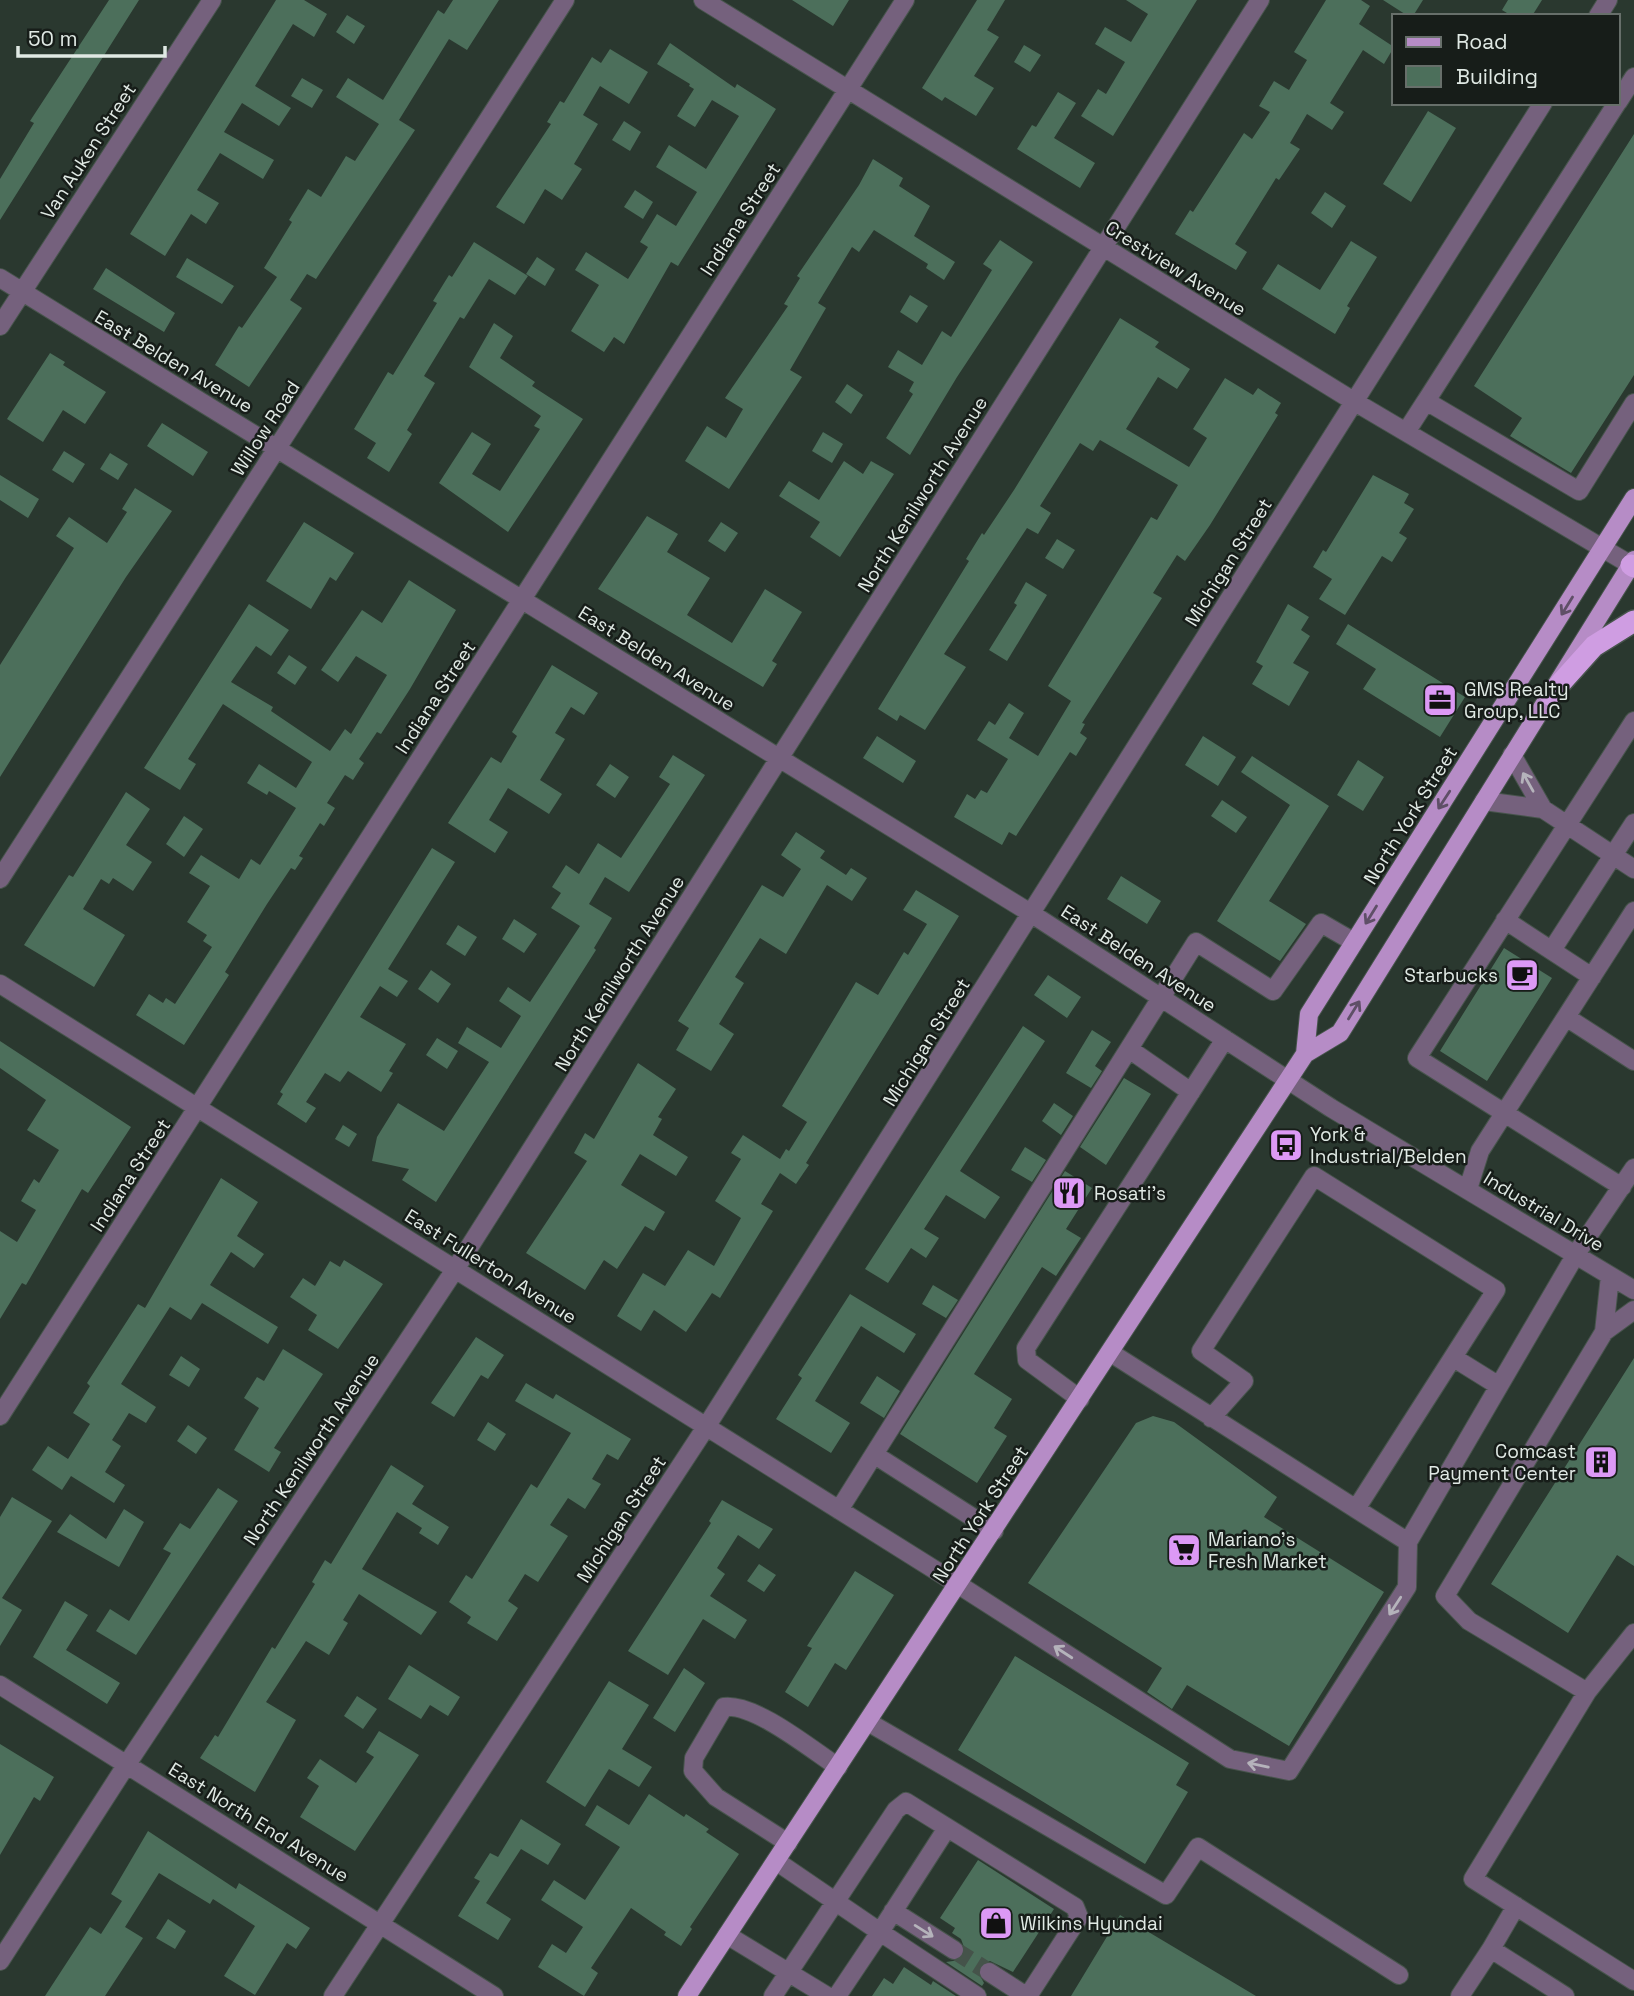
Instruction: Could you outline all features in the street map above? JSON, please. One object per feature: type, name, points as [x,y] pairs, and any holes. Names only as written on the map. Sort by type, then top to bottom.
[{"type":"highway","points":[[1550,695],[1594,646],[1634,621]]},
{"type":"main road","name":"North York Street","points":[[1305,1054],[1309,1014],[1634,498]]},
{"type":"main road","name":"North York Street","points":[[687,1996],[1305,1054],[1340,1033],[1633,564]]},
{"type":"street","name":"Van Auken Street","points":[[0,326],[212,0]]},
{"type":"street","name":"Willow Road","points":[[0,879],[565,0]]},
{"type":"street","name":"Crestview Avenue","points":[[703,0],[1354,402],[1633,564]]},
{"type":"street","name":"Indiana Street","points":[[0,1416],[905,0]]},
{"type":"street","name":"North Kenilworth Avenue","points":[[0,1961],[127,1764],[456,1268],[1260,0]]},
{"type":"street","points":[[1620,100],[1634,77]]},
{"type":"street","name":"Michigan Street","points":[[334,1996],[706,1427],[1542,105]]},
{"type":"street","points":[[1406,432],[1617,105]]},
{"type":"street","name":"East Belden Avenue","points":[[0,278],[1032,914],[1287,1081]]},
{"type":"street","points":[[1426,401],[1579,491],[1634,403]]},
{"type":"street","points":[[1622,1186],[1417,1058],[1565,824],[1634,721]]},
{"type":"street","points":[[1512,755],[1543,809],[1634,869]]},
{"type":"street","points":[[1484,802],[1543,809]]},
{"type":"street","points":[[1552,950],[1634,823]]},
{"type":"street","points":[[1468,1189],[1480,1152],[1634,911]]},
{"type":"street","points":[[1504,920],[1592,976]]},
{"type":"street","points":[[839,1510],[1196,942],[1273,991],[1321,923],[1354,942]]},
{"type":"street","name":"East Fullerton Avenue","points":[[0,984],[456,1268],[1230,1759],[1289,1772],[1407,1587],[1408,1542]]},
{"type":"street","points":[[1566,1017],[1634,1061]]},
{"type":"street","points":[[1080,1399],[1027,1360],[1026,1348],[1225,1039]]},
{"type":"street","points":[[1129,1049],[1191,1092]]},
{"type":"street","name":"Industrial Drive","points":[[1287,1081],[1634,1290]]},
{"type":"street","points":[[1111,1353],[1408,1542],[1576,1254],[1634,1168]]},
{"type":"street","points":[[1211,1418],[1244,1381],[1202,1351],[1314,1176],[1496,1290],[1356,1509]]},
{"type":"street","points":[[1604,1332],[1610,1276]]},
{"type":"street","points":[[1587,1692],[1468,1621],[1445,1596],[1604,1332],[1634,1310]]},
{"type":"street","points":[[1454,1358],[1499,1386]]},
{"type":"street","points":[[875,1455],[994,1531]]},
{"type":"street","points":[[1634,1633],[1587,1692],[1473,1879],[1634,1981]]},
{"type":"street","name":"East North End Avenue","points":[[0,1685],[494,1996]]},
{"type":"street","points":[[788,1843],[716,1797],[693,1771],[694,1758],[724,1707],[737,1706],[784,1731],[838,1767]]},
{"type":"street","points":[[868,1722],[1166,1895],[1198,1847],[1399,1975]]},
{"type":"street","points":[[773,1996],[896,1810],[906,1802],[1075,1907],[1079,1917],[1027,1996],[989,1972]]},
{"type":"street","points":[[837,1996],[947,1828]]},
{"type":"street","points":[[776,1861],[977,1996]]},
{"type":"street","points":[[1460,1996],[1516,1906]]},
{"type":"street","points":[[893,1911],[954,1950]]},
{"type":"street","points":[[727,1935],[827,1996]]},
{"type":"street","points":[[1491,1949],[1565,1996]]},
{"type":"building","points":[[109,0],[139,0],[0,220],[0,179],[34,123],[30,121]]},
{"type":"building","points":[[276,0],[304,0],[327,14],[314,37],[293,24],[255,86],[291,108],[279,126],[242,103],[224,132],[274,160],[263,179],[220,153],[197,190],[219,203],[206,224],[191,214],[165,256],[130,234]]},
{"type":"building","points":[[453,0],[499,0],[467,50],[449,39],[399,120],[415,130],[316,279],[307,274],[290,300],[302,308],[249,387],[215,365],[239,326],[242,328],[277,277],[264,268],[308,189],[321,197],[346,156],[355,161],[379,124],[336,97],[348,78],[383,100],[438,10],[444,14]]},
{"type":"building","points":[[792,0],[849,0],[833,26]]},
{"type":"building","points":[[977,0],[1005,0],[987,30],[999,37],[974,76],[994,88],[976,116],[945,97],[942,101],[922,88]]},
{"type":"building","points":[[1126,0],[1197,0],[1113,136],[1081,116],[1098,89],[1106,94],[1125,62],[1095,44],[1105,27],[1131,42],[1148,14]]},
{"type":"building","points":[[1326,0],[1361,0],[1370,6],[1359,24],[1392,46],[1384,64],[1363,50],[1330,103],[1344,112],[1332,130],[1307,114],[1290,143],[1300,149],[1279,180],[1276,178],[1235,244],[1247,252],[1236,270],[1175,234],[1190,210],[1193,212],[1244,133],[1252,139],[1270,112],[1259,106],[1274,81],[1289,90],[1307,60],[1294,52]]},
{"type":"building","points":[[1383,0],[1423,0],[1414,14],[1405,14]]},
{"type":"building","points":[[1508,0],[1542,0],[1533,14],[1509,14],[1502,10]]},
{"type":"building","points":[[347,15],[365,26],[354,44],[336,32]]},
{"type":"building","points":[[670,43],[735,88],[737,84],[776,109],[678,266],[671,262],[624,344],[614,337],[604,352],[571,331],[599,285],[575,270],[586,252],[628,279],[648,247],[640,242],[657,214],[676,226],[697,192],[656,167],[669,145],[706,169],[739,116],[712,100],[695,127],[677,116],[694,89],[657,64]]},
{"type":"building","points":[[1024,45],[1041,55],[1030,72],[1014,62]]},
{"type":"building","points":[[610,49],[648,72],[629,104],[600,86],[583,115],[598,124],[574,164],[582,169],[562,200],[545,189],[524,224],[496,207],[551,124],[547,122],[560,101],[564,103],[592,57],[601,63]]},
{"type":"building","points":[[302,78],[323,90],[312,108],[291,96]]},
{"type":"building","points":[[1058,92],[1076,103],[1054,138],[1095,163],[1080,188],[1017,149],[1032,125],[1036,127]]},
{"type":"building","points":[[1428,111],[1456,128],[1411,202],[1383,184]]},
{"type":"building","points":[[624,121],[641,132],[630,151],[612,140]]},
{"type":"building","points":[[1634,134],[1634,375],[1571,473],[1510,436],[1522,418],[1474,386]]},
{"type":"building","points":[[873,159],[903,178],[899,186],[930,206],[914,236],[955,262],[944,280],[926,268],[928,264],[874,230],[859,252],[852,247],[818,303],[826,308],[790,370],[802,377],[729,489],[685,461],[707,426],[726,438],[743,409],[725,398],[788,306],[784,304],[800,278],[797,276],[859,185]]},
{"type":"building","points":[[635,190],[653,202],[643,219],[624,207]]},
{"type":"building","points":[[1325,192],[1346,206],[1332,228],[1311,213]]},
{"type":"building","points":[[1000,240],[1033,262],[957,377],[910,455],[886,438],[913,394],[909,391],[914,382],[888,367],[898,350],[922,365],[942,331],[951,337],[992,270],[983,264]]},
{"type":"building","points":[[1351,241],[1377,257],[1347,306],[1350,308],[1335,334],[1262,289],[1278,264],[1320,290]]},
{"type":"building","points":[[474,242],[528,276],[515,295],[489,279],[464,319],[460,317],[424,376],[435,383],[407,430],[412,434],[389,472],[367,458],[376,443],[354,429],[388,372],[393,375],[437,303],[433,301]]},
{"type":"building","points":[[537,257],[555,269],[545,286],[526,274]]},
{"type":"building","points":[[187,258],[234,286],[222,304],[176,277]]},
{"type":"building","points":[[106,268],[175,313],[164,332],[93,289]]},
{"type":"building","points":[[910,295],[928,306],[917,323],[900,312]]},
{"type":"building","points":[[1120,318],[1159,342],[1155,347],[1190,369],[1177,389],[1158,377],[1126,429],[1189,467],[1207,438],[1193,429],[1225,378],[1253,395],[1258,388],[1281,403],[1275,413],[1278,415],[1210,525],[1185,561],[1177,555],[1153,593],[1162,598],[1082,723],[1085,724],[1080,733],[1087,738],[1076,756],[1070,752],[1016,836],[1009,832],[1002,845],[954,817],[967,794],[975,799],[981,790],[987,793],[1008,759],[977,740],[989,721],[995,725],[1009,703],[1024,713],[1009,738],[1038,756],[1071,701],[1048,686],[1151,517],[1157,520],[1178,485],[1100,440],[1093,451],[1080,443],[1040,506],[1051,513],[1038,534],[1027,528],[944,654],[966,667],[925,730],[900,715],[897,721],[878,709],[969,561],[966,559],[982,533],[984,535],[1014,490]]},
{"type":"building","points":[[494,323],[513,336],[500,358],[535,382],[532,386],[583,419],[508,532],[439,483],[472,432],[491,444],[472,474],[500,491],[540,429],[534,426],[541,416],[469,367]]},
{"type":"building","points":[[50,353],[65,362],[63,365],[106,392],[85,424],[63,410],[43,442],[7,419]]},
{"type":"building","points":[[847,384],[863,395],[851,414],[835,402]]},
{"type":"building","points":[[162,423],[208,452],[193,476],[147,446]]},
{"type":"building","points":[[823,432],[843,444],[832,463],[812,451]]},
{"type":"building","points":[[64,451],[85,464],[73,483],[52,470]]},
{"type":"building","points":[[110,453],[128,464],[118,480],[100,469]]},
{"type":"building","points":[[844,461],[863,474],[871,461],[894,474],[840,557],[810,537],[820,522],[779,496],[789,481],[819,500]]},
{"type":"building","points":[[0,475],[39,499],[28,518],[0,500]]},
{"type":"building","points":[[1373,475],[1409,494],[1404,503],[1414,509],[1399,533],[1407,538],[1392,562],[1382,556],[1345,615],[1319,599],[1332,579],[1313,567],[1323,550],[1326,552]]},
{"type":"building","points":[[135,488],[172,511],[126,577],[0,777],[0,665],[74,548],[56,536],[69,517],[107,543],[127,512],[122,509]]},
{"type":"building","points":[[647,516],[678,534],[667,552],[710,578],[687,615],[732,643],[765,589],[802,612],[772,661],[777,664],[763,687],[598,589]]},
{"type":"building","points":[[304,522],[354,553],[336,581],[330,577],[311,609],[266,581]]},
{"type":"building","points":[[721,522],[738,533],[725,552],[708,541]]},
{"type":"building","points":[[1057,539],[1075,550],[1063,569],[1045,558]]},
{"type":"building","points":[[409,580],[456,610],[381,734],[377,732],[359,759],[364,763],[353,780],[345,775],[327,803],[335,808],[324,826],[320,823],[299,856],[303,858],[295,870],[291,868],[267,904],[225,972],[229,975],[184,1045],[136,1015],[149,994],[163,1003],[166,998],[175,1004],[212,947],[203,941],[207,935],[187,922],[210,886],[189,873],[201,855],[239,879],[251,859],[260,865],[296,808],[269,791],[267,795],[247,783],[259,764],[296,788],[312,762],[223,704],[188,759],[196,764],[180,790],[144,768],[249,604],[289,630],[271,656],[256,646],[231,682],[273,707],[271,711],[330,751],[345,729],[351,734],[387,675],[356,656],[338,682],[321,670],[362,610],[382,623]]},
{"type":"building","points":[[1026,582],[1047,595],[1007,661],[989,650],[1017,605],[1014,603]]},
{"type":"building","points":[[1288,604],[1309,617],[1301,630],[1310,636],[1293,663],[1309,672],[1289,706],[1252,684],[1263,666],[1256,662]]},
{"type":"building","points":[[1348,624],[1465,697],[1440,737],[1363,689],[1376,669],[1336,644]]},
{"type":"building","points":[[289,655],[307,667],[295,685],[277,673]]},
{"type":"building","points":[[552,665],[598,693],[584,715],[571,707],[555,733],[565,739],[540,780],[562,794],[549,814],[508,788],[489,820],[508,832],[495,853],[448,823],[491,757],[501,763],[517,736],[512,732]]},
{"type":"building","points":[[877,736],[916,761],[903,783],[863,758]]},
{"type":"building","points":[[1203,736],[1236,757],[1218,786],[1185,765]]},
{"type":"building","points":[[673,755],[705,775],[629,892],[605,877],[589,904],[612,918],[594,948],[596,950],[436,1202],[402,1180],[409,1169],[372,1161],[377,1137],[398,1103],[444,1131],[489,1062],[458,1043],[467,1027],[501,1048],[521,1016],[499,1001],[508,987],[530,1002],[580,926],[551,908],[561,893],[552,887],[566,865],[579,874],[598,843],[621,858],[670,784],[659,777]]},
{"type":"building","points":[[1252,756],[1329,806],[1269,901],[1306,924],[1280,961],[1217,921],[1290,805],[1241,772]]},
{"type":"building","points":[[1358,760],[1384,777],[1363,811],[1337,795]]},
{"type":"building","points":[[610,764],[629,777],[615,798],[596,785]]},
{"type":"building","points":[[126,792],[150,809],[126,845],[152,862],[133,891],[113,878],[109,884],[101,879],[83,909],[125,935],[94,987],[24,945],[69,875],[73,877]]},
{"type":"building","points":[[1222,800],[1247,817],[1236,833],[1211,816]]},
{"type":"building","points":[[184,816],[203,829],[184,857],[166,844]]},
{"type":"building","points":[[796,832],[825,851],[820,858],[846,875],[851,868],[867,878],[852,901],[827,885],[786,954],[760,938],[735,977],[744,983],[719,1024],[734,1034],[711,1071],[676,1050],[689,1028],[678,1021],[762,885],[783,897],[801,869],[781,855]]},
{"type":"building","points":[[432,848],[455,862],[388,969],[408,981],[397,997],[380,986],[360,1017],[406,1044],[389,1071],[393,1073],[381,1092],[348,1071],[340,1082],[325,1073],[306,1102],[316,1108],[306,1123],[277,1104],[283,1094],[280,1092]]},
{"type":"building","points":[[1121,876],[1161,901],[1147,924],[1107,899]]},
{"type":"building","points":[[916,890],[959,916],[806,1163],[809,1165],[796,1184],[780,1173],[761,1204],[773,1211],[720,1298],[712,1293],[686,1332],[654,1310],[641,1331],[617,1316],[643,1273],[665,1286],[688,1250],[714,1266],[741,1218],[715,1201],[741,1159],[731,1153],[743,1135],[780,1159],[786,1149],[789,1151],[807,1122],[782,1106],[856,982],[878,995],[904,952],[908,955],[927,924],[903,910]]},
{"type":"building","points":[[514,919],[537,934],[524,953],[502,939]]},
{"type":"building","points":[[458,925],[477,937],[465,956],[446,944]]},
{"type":"building","points":[[1504,948],[1552,978],[1487,1081],[1440,1051]]},
{"type":"building","points":[[431,970],[451,984],[438,1003],[418,989]]},
{"type":"building","points":[[1048,975],[1081,997],[1067,1018],[1034,995]]},
{"type":"building","points":[[1023,1026],[1045,1041],[960,1171],[1000,1197],[985,1219],[946,1195],[924,1229],[939,1238],[926,1258],[911,1248],[888,1283],[865,1269]]},
{"type":"building","points":[[1092,1030],[1111,1042],[1095,1066],[1102,1071],[1091,1088],[1066,1073]]},
{"type":"building","points":[[437,1038],[458,1051],[447,1069],[426,1055]]},
{"type":"building","points":[[0,1041],[131,1127],[88,1193],[82,1189],[26,1285],[22,1283],[0,1319],[0,1231],[17,1242],[36,1210],[21,1201],[34,1179],[39,1183],[59,1150],[27,1130],[46,1100],[0,1068]]},
{"type":"building","points":[[638,1063],[676,1089],[658,1117],[662,1119],[653,1135],[688,1157],[676,1176],[640,1154],[621,1185],[665,1212],[654,1231],[645,1226],[617,1269],[604,1260],[585,1290],[526,1253],[587,1161],[574,1153],[585,1133],[594,1139]]},
{"type":"building","points":[[1124,1078],[1151,1094],[1106,1165],[1080,1147]]},
{"type":"building","points":[[1054,1103],[1073,1116],[1061,1135],[1042,1121]]},
{"type":"building","points":[[343,1125],[357,1134],[349,1147],[335,1139]]},
{"type":"building","points":[[1025,1147],[1046,1160],[1032,1182],[1011,1170]]},
{"type":"building","points":[[1065,1171],[1092,1188],[1066,1229],[1081,1238],[1056,1276],[1042,1267],[974,1374],[1012,1399],[994,1428],[1007,1436],[977,1483],[900,1434]]},
{"type":"building","points":[[221,1178],[258,1202],[237,1236],[264,1254],[254,1268],[231,1252],[210,1285],[278,1327],[268,1344],[202,1303],[191,1320],[170,1307],[121,1384],[156,1407],[146,1423],[129,1413],[112,1440],[121,1446],[105,1472],[125,1485],[114,1503],[71,1476],[62,1490],[32,1470],[48,1446],[68,1459],[90,1424],[73,1413],[90,1386],[87,1383],[138,1304],[145,1308]]},
{"type":"building","points":[[344,1260],[383,1284],[338,1349],[308,1330],[317,1315],[290,1297],[303,1278],[315,1286],[330,1261],[340,1267]]},
{"type":"building","points":[[933,1285],[958,1300],[946,1318],[922,1304]]},
{"type":"building","points":[[850,1294],[916,1334],[904,1353],[861,1326],[815,1401],[850,1423],[831,1453],[776,1419],[802,1378],[798,1375]]},
{"type":"building","points":[[476,1337],[504,1355],[488,1379],[481,1375],[454,1417],[431,1403]]},
{"type":"building","points":[[283,1349],[323,1374],[274,1448],[281,1452],[269,1472],[234,1450],[259,1408],[244,1398],[257,1377],[264,1381]]},
{"type":"building","points":[[181,1356],[200,1369],[189,1387],[169,1375]]},
{"type":"building","name":"Comcast Payment Center","points":[[1634,1358],[1634,1566],[1617,1555],[1568,1633],[1491,1584]]},
{"type":"building","points":[[877,1376],[900,1391],[884,1418],[860,1403]]},
{"type":"building","points":[[526,1383],[553,1399],[556,1394],[631,1439],[618,1460],[607,1454],[592,1479],[601,1484],[585,1509],[568,1498],[550,1525],[568,1536],[538,1582],[525,1574],[508,1601],[518,1608],[497,1641],[467,1623],[471,1617],[449,1602],[466,1575],[472,1579],[531,1484],[537,1488],[571,1433],[515,1401]]},
{"type":"building","name":"Mariano's Fresh Market","points":[[1153,1416],[1174,1422],[1277,1497],[1264,1517],[1384,1592],[1289,1746],[1187,1685],[1172,1709],[1147,1692],[1162,1668],[1028,1583],[1136,1423]]},
{"type":"building","points":[[488,1422],[506,1434],[495,1451],[477,1440]]},
{"type":"building","points":[[188,1425],[207,1438],[196,1454],[177,1441]]},
{"type":"building","points":[[391,1465],[424,1486],[412,1504],[449,1527],[438,1545],[419,1533],[422,1528],[397,1512],[362,1569],[437,1612],[421,1635],[359,1594],[343,1620],[348,1623],[329,1655],[306,1641],[266,1702],[296,1720],[255,1792],[200,1758],[215,1735],[218,1737],[272,1647],[275,1649],[315,1584],[312,1582],[325,1560],[331,1564]]},
{"type":"building","points":[[218,1488],[238,1501],[136,1655],[96,1631],[110,1609],[129,1621],[171,1553],[163,1549],[180,1523],[190,1529]]},
{"type":"building","points":[[12,1497],[52,1521],[2,1598],[22,1610],[0,1646],[0,1517]]},
{"type":"building","points":[[722,1500],[773,1529],[759,1549],[738,1535],[717,1568],[725,1574],[710,1596],[747,1620],[735,1639],[703,1619],[668,1675],[628,1651],[711,1523],[709,1521]]},
{"type":"building","points":[[124,1509],[144,1522],[119,1567],[57,1532],[70,1514],[106,1539]]},
{"type":"building","points":[[759,1564],[776,1575],[764,1592],[747,1581]]},
{"type":"building","points":[[855,1571],[894,1595],[846,1670],[835,1663],[808,1707],[785,1692],[812,1648],[807,1646]]},
{"type":"building","points":[[65,1601],[88,1615],[66,1650],[120,1683],[107,1704],[33,1657]]},
{"type":"building","points":[[1015,1656],[1189,1763],[1176,1785],[1188,1792],[1145,1864],[958,1750]]},
{"type":"building","points":[[409,1665],[460,1697],[448,1716],[430,1705],[421,1719],[388,1699]]},
{"type":"building","points":[[684,1668],[705,1683],[675,1732],[653,1718]]},
{"type":"building","points":[[609,1681],[649,1705],[622,1749],[652,1767],[639,1787],[609,1769],[585,1807],[546,1782]]},
{"type":"building","points":[[357,1696],[377,1709],[363,1729],[344,1716]]},
{"type":"building","points":[[379,1731],[419,1755],[355,1851],[300,1817],[319,1786],[307,1778],[320,1759],[356,1783],[374,1757],[366,1752]]},
{"type":"building","points":[[0,1744],[54,1777],[40,1801],[34,1797],[0,1855]]},
{"type":"building","points":[[649,1794],[684,1817],[686,1814],[709,1829],[706,1832],[739,1854],[690,1927],[692,1929],[681,1946],[631,1908],[591,1968],[598,1973],[584,1996],[538,1967],[552,1944],[566,1953],[583,1927],[541,1900],[554,1880],[585,1900],[620,1847],[585,1825],[597,1805],[629,1825]]},
{"type":"building","points":[[521,1819],[561,1844],[548,1865],[521,1849],[486,1903],[511,1919],[498,1940],[458,1916],[480,1881],[474,1878],[490,1853],[498,1857]]},
{"type":"building","points":[[148,1831],[236,1889],[239,1883],[310,1928],[296,1949],[287,1943],[255,1995],[224,1976],[255,1926],[213,1899],[210,1904],[159,1873],[125,1927],[143,1938],[105,1996],[45,1996],[90,1927],[101,1934],[122,1901],[111,1894]]},
{"type":"building","name":"Wilkins Hyundai","points":[[978,1860],[1054,1909],[1013,1972],[990,1961],[980,1965],[978,1972],[984,1983],[982,1986],[946,1962],[960,1960],[965,1950],[961,1939],[952,1933],[955,1928],[940,1918]]},
{"type":"building","points":[[1120,1915],[1256,1996],[1071,1996]]},
{"type":"building","points":[[168,1919],[186,1931],[175,1949],[156,1938]]},
{"type":"building","points":[[904,1967],[931,1985],[933,1981],[956,1996],[872,1996],[884,1978],[893,1984]]},
{"type":"tunnel","points":[[954,1950],[989,1972]]},
{"type":"place","name":"GMS Realty Group, LLC","points":[[1440,700]]},
{"type":"place","name":"Starbucks","points":[[1522,975]]},
{"type":"place","name":"York & Industrial/Belden","points":[[1286,1145]]},
{"type":"place","name":"Rosati's","points":[[1069,1193]]},
{"type":"place","name":"Comcast Payment Center","points":[[1601,1462]]},
{"type":"place","name":"Mariano's Fresh Market","points":[[1184,1550]]},
{"type":"place","name":"Wilkins Hyundai","points":[[996,1923]]}]
